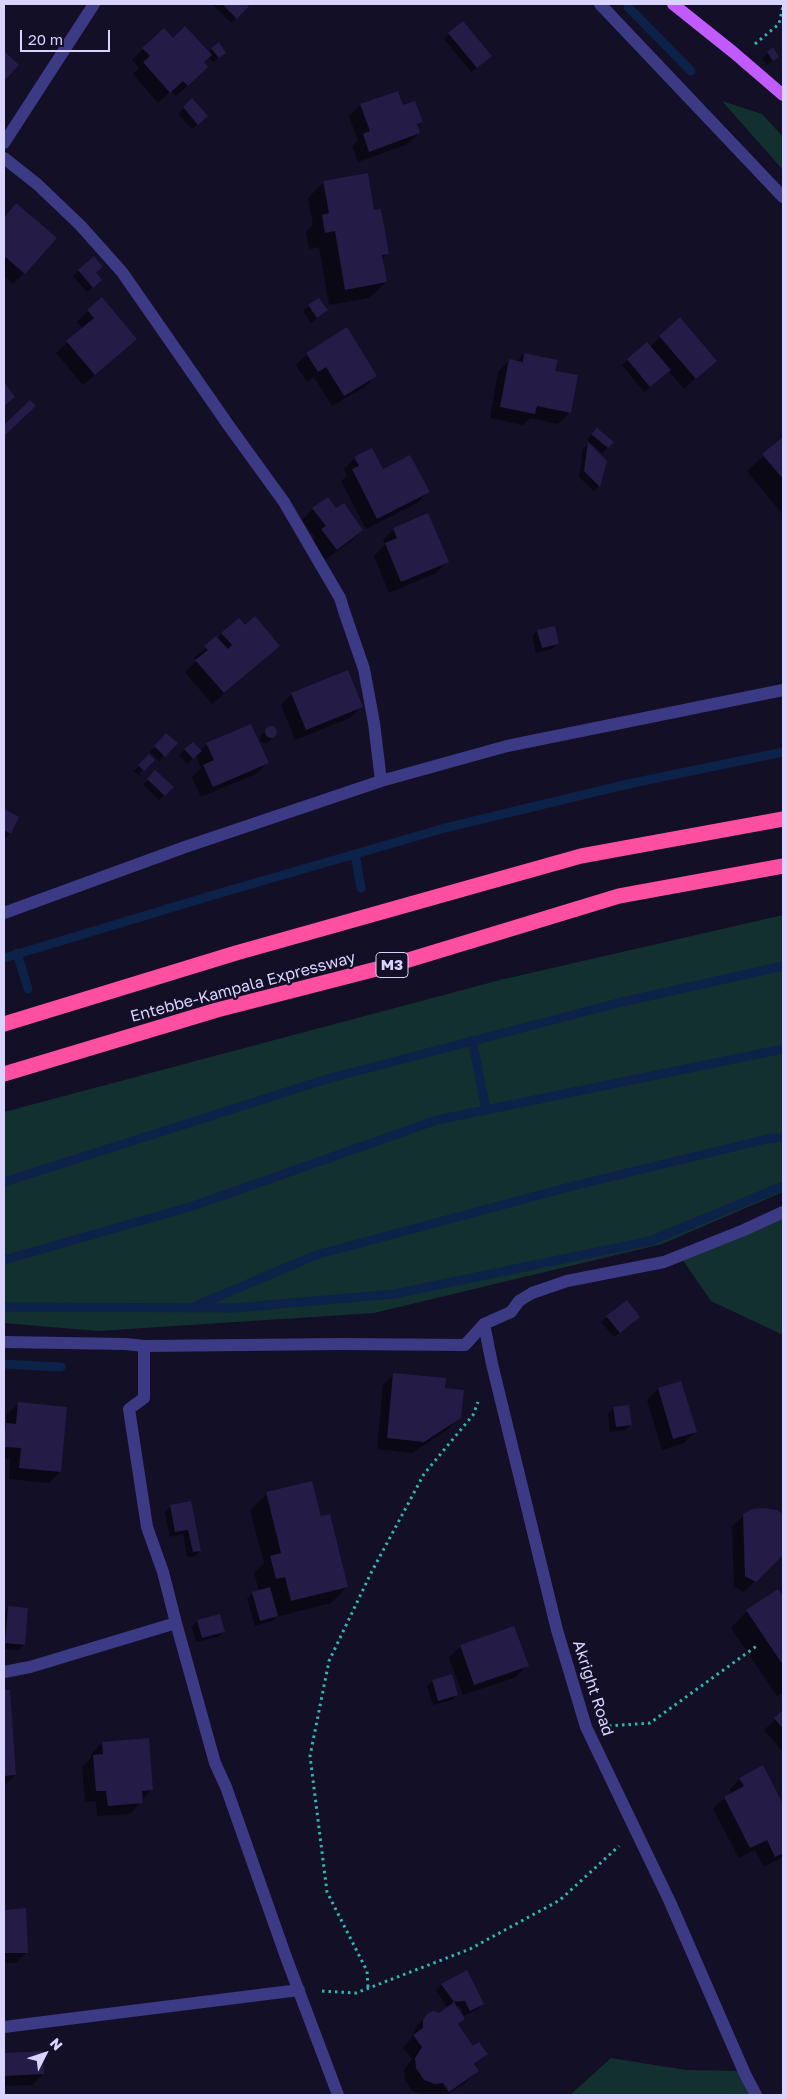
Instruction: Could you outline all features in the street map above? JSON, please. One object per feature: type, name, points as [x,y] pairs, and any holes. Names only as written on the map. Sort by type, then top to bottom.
[{"type":"highway","name":"Entebbe-Kampala Expressway","points":[[4,1024],[236,953],[581,856],[783,819]]},
{"type":"highway","name":"Entebbe-Kampala Expressway","points":[[4,1074],[217,1010],[392,965],[619,896],[783,866]]},
{"type":"main road","points":[[673,4],[783,95]]},
{"type":"street","points":[[4,143],[94,4]]},
{"type":"street","points":[[600,4],[783,197]]},
{"type":"street","points":[[4,158],[37,184],[80,226],[122,272],[228,426],[284,502],[340,598],[364,669],[374,723],[381,781]]},
{"type":"street","points":[[4,913],[185,847],[381,781],[507,746],[783,690]]},
{"type":"street","points":[[4,1342],[144,1346],[465,1345],[484,1324],[511,1312],[519,1301],[532,1293],[567,1281],[664,1262],[783,1212]]},
{"type":"street","name":"Akright Road","points":[[484,1324],[492,1364],[557,1630],[586,1727],[636,1830],[756,2095]]},
{"type":"street","points":[[144,1346],[144,1398],[129,1409],[147,1527],[163,1572],[215,1763],[226,1787],[338,2095]]},
{"type":"street","points":[[4,1672],[30,1667],[176,1623]]},
{"type":"street","points":[[4,2027],[299,1990]]},
{"type":"path","points":[[739,57],[779,24],[783,6]]},
{"type":"path","points":[[368,1987],[367,1971],[326,1892],[310,1756],[329,1661],[362,1592],[424,1474],[473,1415],[492,1364]]},
{"type":"path","points":[[586,1727],[650,1723],[758,1646]]},
{"type":"path","points":[[299,1990],[356,1993],[470,1949],[560,1900],[636,1830]]},
{"type":"green space","points":[[722,101],[762,114],[783,137],[783,170]]},
{"type":"green space","points":[[783,915],[783,1192],[662,1244],[374,1313],[98,1331],[4,1323],[4,1112],[500,980]]},
{"type":"green space","points":[[783,1213],[783,1335],[711,1301],[680,1256]]},
{"type":"green space","points":[[611,2058],[686,2070],[742,2071],[755,2095],[570,2095]]},
{"type":"building","points":[[222,4],[247,4],[249,6],[237,19]]},
{"type":"building","points":[[463,21],[492,56],[477,68],[448,33]]},
{"type":"building","points":[[185,26],[212,55],[204,62],[208,67],[188,86],[183,81],[170,93],[143,62],[150,56],[142,48],[164,28],[173,38]]},
{"type":"building","points":[[219,42],[226,53],[219,58],[211,48]]},
{"type":"building","points":[[773,47],[779,57],[773,61],[767,52]]},
{"type":"building","points":[[4,51],[19,65],[6,79],[4,78]]},
{"type":"building","points":[[398,91],[403,105],[415,101],[423,122],[417,124],[420,133],[369,152],[363,134],[370,131],[360,104]]},
{"type":"building","points":[[192,98],[208,116],[198,125],[183,107]]},
{"type":"building","points":[[368,173],[374,210],[381,209],[389,254],[382,255],[387,282],[345,290],[335,231],[325,233],[322,215],[329,213],[323,181]]},
{"type":"building","points":[[16,203],[57,238],[25,274],[4,256],[4,218]]},
{"type":"building","points":[[94,256],[103,267],[96,272],[102,280],[93,288],[78,270]]},
{"type":"building","points":[[102,297],[137,339],[95,375],[66,341],[94,318],[87,310]]},
{"type":"building","points":[[319,298],[328,310],[317,318],[308,305]]},
{"type":"building","points":[[680,317],[717,361],[696,379],[659,336]]},
{"type":"building","points":[[347,327],[377,376],[344,396],[326,367],[318,372],[306,353]]},
{"type":"building","points":[[647,342],[671,370],[650,387],[627,359]]},
{"type":"building","points":[[524,353],[558,360],[555,371],[578,375],[571,413],[537,406],[535,414],[500,407],[509,359],[523,362]]},
{"type":"building","points":[[4,382],[15,397],[4,406]]},
{"type":"building","points":[[30,400],[36,406],[4,436],[4,425]]},
{"type":"building","points":[[597,428],[614,442],[608,448],[591,434]]},
{"type":"building","points":[[783,437],[783,479],[762,454]]},
{"type":"building","points":[[588,442],[607,461],[600,487],[584,471]]},
{"type":"building","points":[[372,448],[383,469],[410,455],[430,492],[377,519],[352,469],[359,466],[354,457]]},
{"type":"building","points":[[328,497],[336,508],[344,503],[363,530],[337,550],[321,529],[326,526],[312,508]]},
{"type":"building","points":[[428,513],[449,562],[401,582],[385,543],[397,538],[393,528]]},
{"type":"building","points":[[255,616],[280,646],[224,693],[195,660],[208,650],[204,646],[216,636],[228,649],[232,645],[221,633],[239,618],[245,625]]},
{"type":"building","points":[[555,626],[559,644],[542,648],[537,630]]},
{"type":"building","points":[[348,670],[363,707],[306,730],[291,693]]},
{"type":"building","points":[[251,724],[269,763],[213,787],[203,765],[214,760],[206,743]]},
{"type":"building","points":[[273,726],[276,727],[276,737],[269,738],[266,737],[265,730],[266,727]]},
{"type":"building","points":[[166,733],[178,743],[165,757],[154,746]]},
{"type":"building","points":[[193,742],[202,751],[193,759],[184,749]]},
{"type":"building","points":[[149,754],[155,760],[144,771],[138,765]]},
{"type":"building","points":[[155,770],[174,787],[165,796],[147,779]]},
{"type":"building","points":[[4,809],[19,817],[11,834],[4,830]]},
{"type":"building","points":[[627,1300],[640,1317],[620,1333],[606,1316]]},
{"type":"building","points":[[393,1373],[446,1378],[445,1388],[464,1390],[461,1418],[424,1442],[387,1438]]},
{"type":"building","points":[[681,1381],[697,1432],[673,1439],[658,1388]]},
{"type":"building","points":[[18,1402],[67,1407],[61,1472],[19,1468],[21,1448],[4,1447],[6,1423],[16,1424]]},
{"type":"building","points":[[629,1405],[632,1425],[616,1427],[613,1407]]},
{"type":"building","points":[[312,1481],[321,1516],[330,1514],[348,1587],[291,1601],[285,1577],[276,1579],[270,1556],[281,1553],[266,1492]]},
{"type":"building","points":[[191,1501],[201,1551],[193,1552],[188,1530],[175,1532],[170,1505]]},
{"type":"building","points":[[752,1509],[777,1510],[783,1514],[783,1555],[756,1582],[745,1576],[743,1514]]},
{"type":"building","points":[[270,1587],[278,1616],[260,1621],[252,1592]]},
{"type":"building","points":[[778,1589],[783,1596],[783,1665],[746,1610]]},
{"type":"building","points":[[8,1606],[28,1608],[25,1645],[5,1643]]},
{"type":"building","points":[[220,1614],[225,1632],[202,1638],[197,1620]]},
{"type":"building","points":[[514,1626],[529,1666],[474,1685],[460,1645]]},
{"type":"building","points":[[452,1674],[458,1695],[438,1701],[432,1680]]},
{"type":"building","points":[[4,1690],[10,1690],[16,1775],[4,1776]]},
{"type":"building","points":[[783,1710],[783,1729],[774,1718]]},
{"type":"building","points":[[149,1738],[153,1790],[142,1791],[143,1803],[108,1806],[106,1791],[96,1791],[93,1755],[103,1754],[102,1742]]},
{"type":"building","points":[[763,1765],[783,1804],[783,1853],[775,1857],[767,1840],[750,1848],[724,1797],[744,1786],[739,1778]]},
{"type":"building","points":[[26,1908],[28,1953],[4,1953],[4,1910]]},
{"type":"building","points":[[467,1970],[484,2004],[470,2011],[465,2001],[454,2002],[441,1984]]},
{"type":"building","points":[[454,2002],[465,2019],[458,2024],[473,2046],[479,2042],[488,2054],[474,2064],[479,2071],[449,2092],[443,2083],[435,2084],[424,2080],[416,2068],[415,2058],[422,2047],[413,2035],[423,2028],[423,2020],[427,2014],[433,2011],[439,2013]]},
{"type":"building","points":[[43,2051],[44,2074],[4,2076],[4,2053]]},
{"type":"waterway","points":[[628,7],[691,71]]},
{"type":"waterway","points":[[4,958],[445,828],[628,784],[783,752]]},
{"type":"waterway","points":[[355,854],[361,888]]},
{"type":"waterway","points":[[17,953],[28,989]]},
{"type":"waterway","points":[[4,1182],[327,1079],[618,1003],[783,966]]},
{"type":"waterway","points":[[472,1040],[486,1109]]},
{"type":"waterway","points":[[4,1260],[193,1206],[437,1120],[783,1049]]},
{"type":"waterway","points":[[196,1306],[316,1255],[569,1187],[767,1139],[783,1137]]},
{"type":"waterway","points":[[4,1307],[234,1308],[394,1294],[650,1241],[783,1186]]},
{"type":"waterway","points":[[4,1364],[61,1367]]}]
